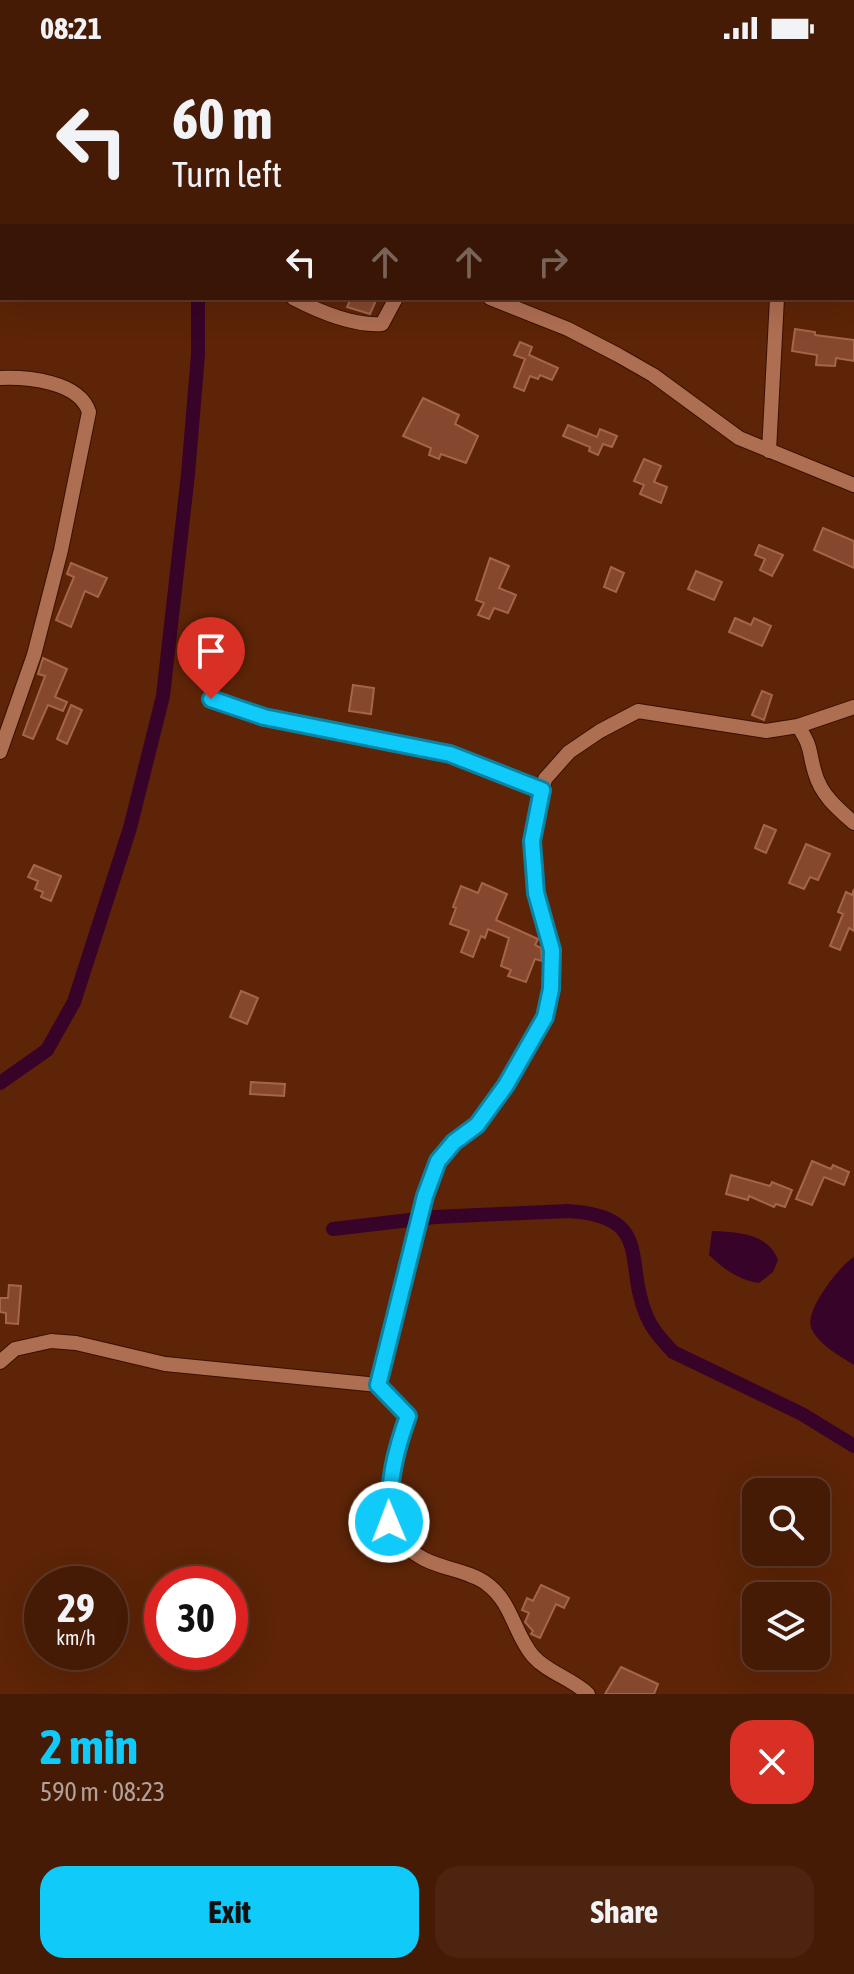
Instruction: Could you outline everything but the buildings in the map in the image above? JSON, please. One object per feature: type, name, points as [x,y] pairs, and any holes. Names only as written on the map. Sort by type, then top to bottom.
[{"type":"street","points":[[298,300],[371,325],[382,324],[395,300]]},
{"type":"street","points":[[495,300],[568,329],[618,355],[653,375],[739,438],[854,485]]},
{"type":"street","points":[[769,451],[777,300]]},
{"type":"street","points":[[0,378],[20,378],[75,393],[86,403],[89,412],[61,550],[34,655],[0,752]]},
{"type":"street","points":[[211,699],[277,720],[450,754],[542,790]]},
{"type":"street","points":[[378,1385],[425,1196],[445,1151],[477,1125],[506,1085],[545,1017],[551,989],[552,950],[536,893],[532,841],[545,779],[569,752],[638,711],[766,731],[798,726],[854,707]]},
{"type":"street","points":[[798,726],[811,746],[815,774],[826,797],[854,823]]},
{"type":"street","points":[[0,1362],[15,1349],[51,1341],[76,1343],[165,1364],[378,1385],[408,1416],[392,1460],[389,1482],[389,1522],[404,1546],[424,1559],[486,1583],[505,1604],[531,1655],[551,1671],[571,1679],[588,1694]]},
{"type":"shaded area","points":[[712,1231],[751,1236],[767,1244],[778,1260],[773,1272],[759,1283],[738,1277],[726,1269],[709,1255]]},
{"type":"shaded area","points":[[854,1257],[854,1365],[818,1339],[811,1327],[811,1319],[818,1299]]},
{"type":"waterway","points":[[0,1083],[47,1050],[74,1002],[130,828],[163,696],[188,474],[198,355],[198,300]]},
{"type":"waterway","points":[[333,1229],[435,1217],[568,1211],[614,1222],[625,1232],[631,1246],[640,1297],[647,1317],[673,1352],[802,1414],[854,1446]]},
{"type":"route","points":[[211,699],[264,717],[316,729],[450,754],[542,790],[532,841],[536,893],[552,950],[551,989],[545,1017],[506,1085],[477,1125],[445,1151],[425,1196],[378,1385],[408,1416],[392,1460],[389,1522]]}]
